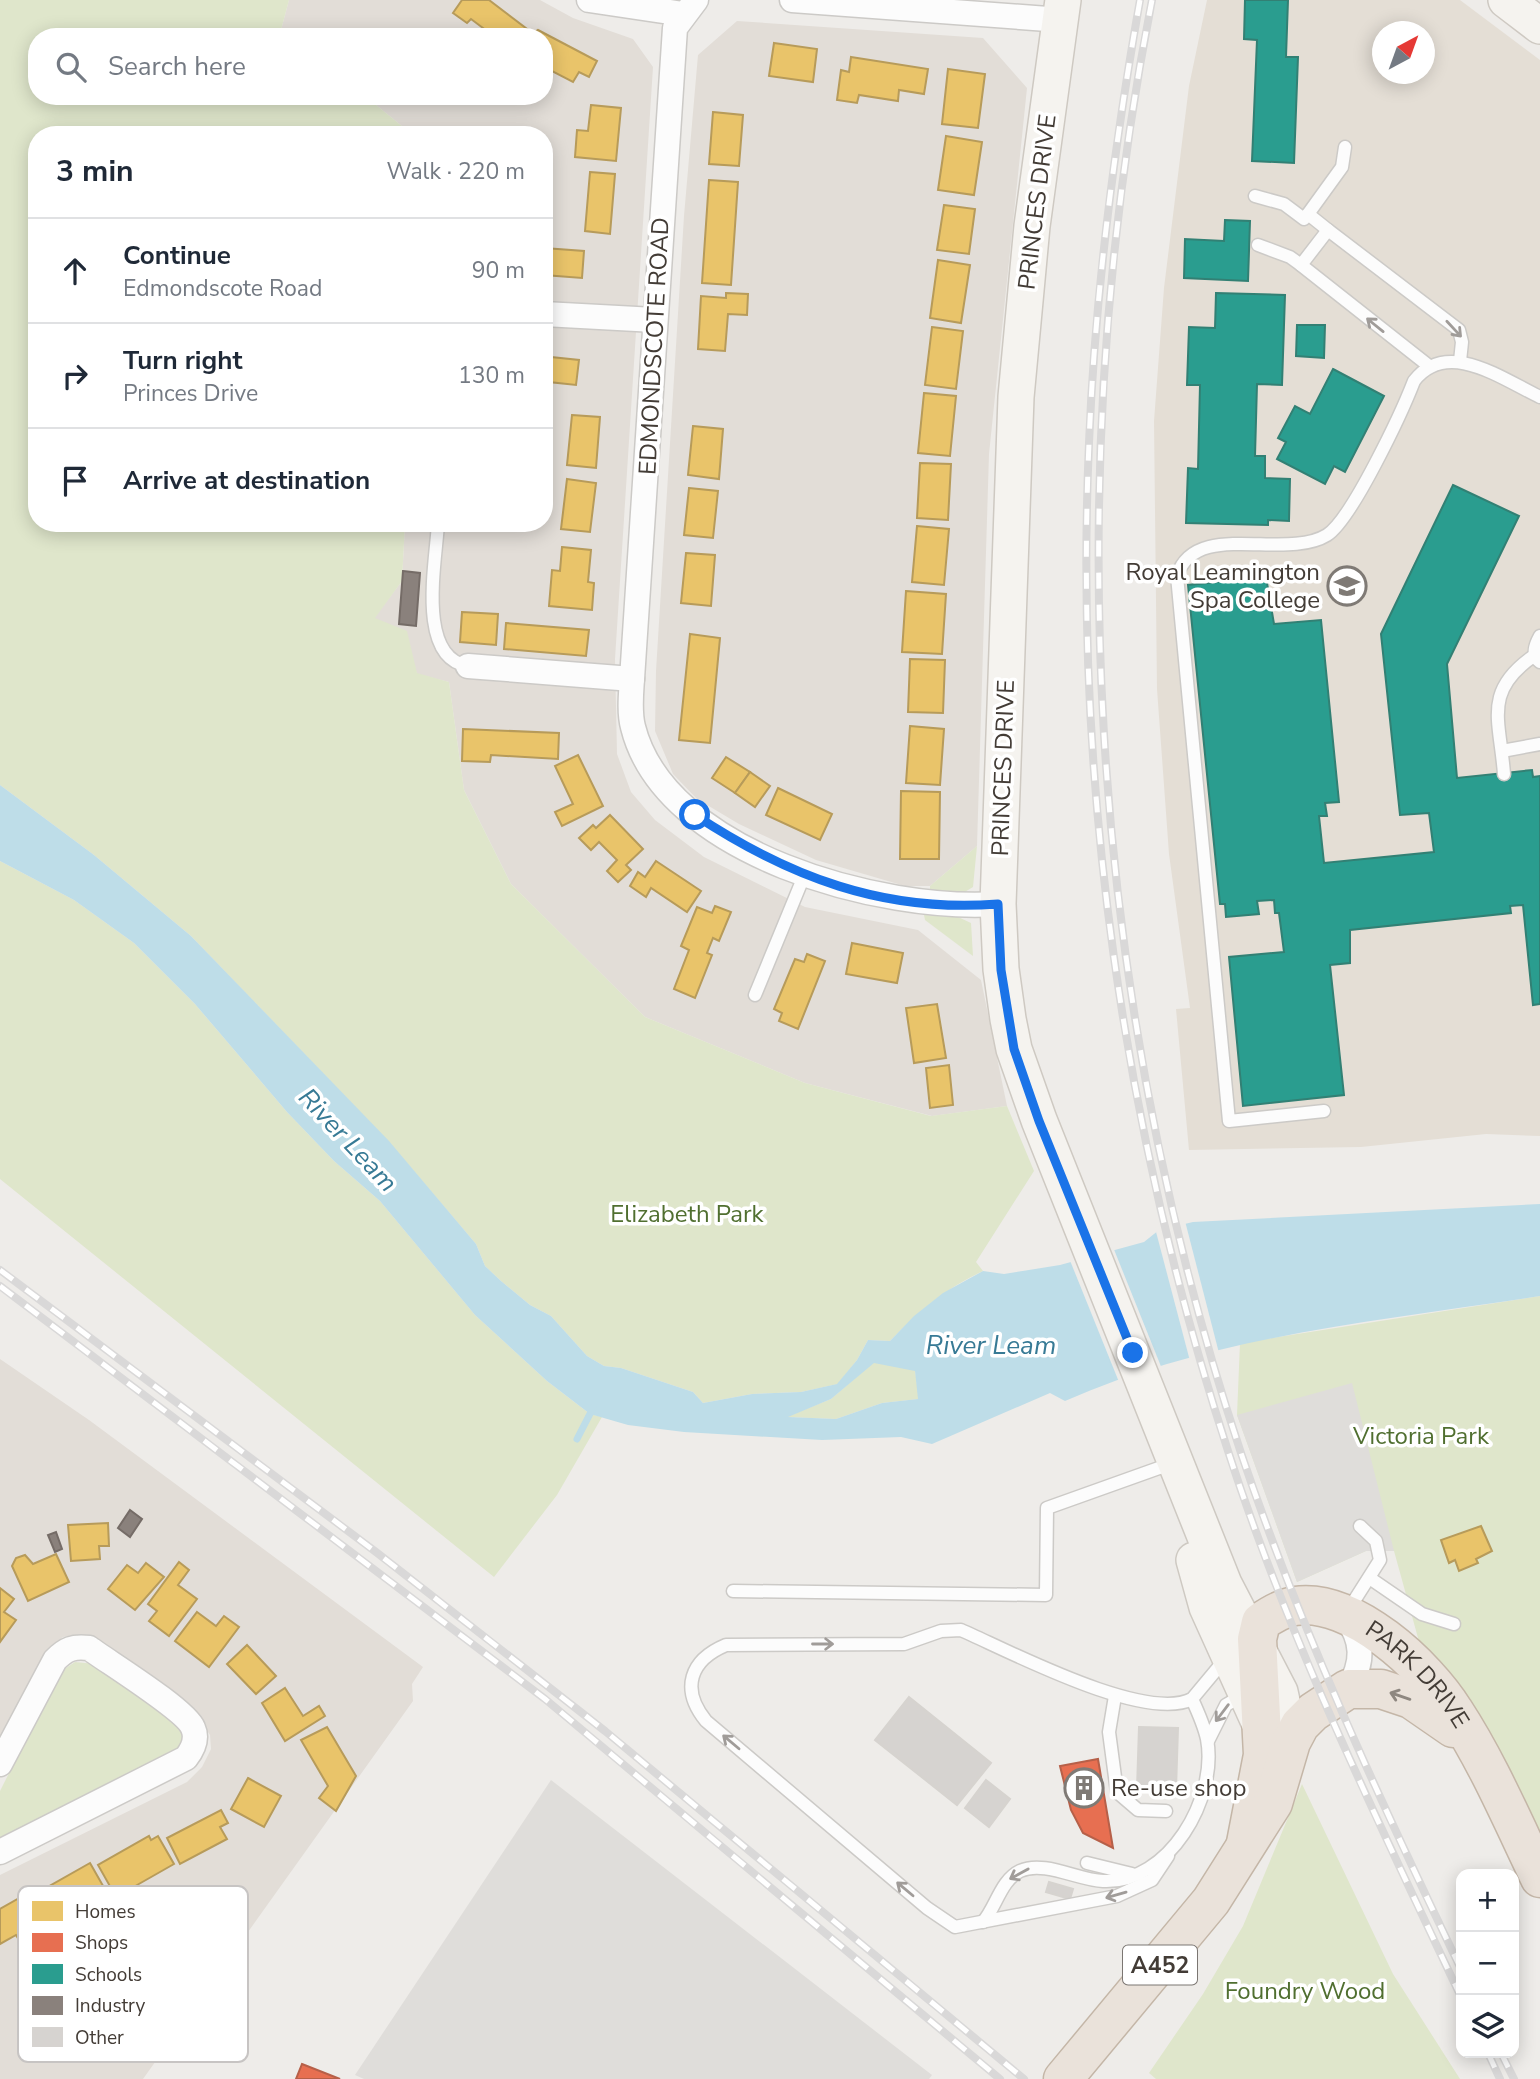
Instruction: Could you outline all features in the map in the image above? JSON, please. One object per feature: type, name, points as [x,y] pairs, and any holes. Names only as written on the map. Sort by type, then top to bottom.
[{"type":"highway","name":"PARK DRIVE","points":[[1249,1640],[1276,1612],[1303,1605],[1331,1609],[1383,1637],[1435,1686],[1475,1748],[1540,1878]]},
{"type":"highway","name":"PRINCES DRIVE","points":[[1063,2079],[1189,1931],[1273,1803],[1276,1735],[1249,1640]]},
{"type":"highway","name":"PARK DRIVE","points":[[1348,1689],[1381,1689],[1411,1699],[1444,1720],[1475,1748]]},
{"type":"highway","name":"A452","points":[[1276,1735],[1300,1726],[1313,1712],[1348,1689]]},
{"type":"street","name":"EDMONDSCOTE ROAD","points":[[589,0],[689,7],[675,28],[654,320],[652,411],[632,679],[632,725],[646,761],[659,781],[685,806],[726,835],[804,876],[841,888],[899,901],[947,906],[998,904]]},
{"type":"street","points":[[792,0],[1062,10]]},
{"type":"street","points":[[1506,0],[1540,26]]},
{"type":"street","name":"PRINCES DRIVE","points":[[1062,10],[1031,226],[1016,397],[998,904],[1001,970],[1014,1049],[1056,1162],[1177,1462],[1191,1504],[1249,1640],[1247,1693],[1276,1735]]},
{"type":"street","points":[[553,314],[654,320]]},
{"type":"street","points":[[468,666],[632,679]]},
{"type":"street","name":"PARK DRIVE","points":[[1345,1615],[1355,1629],[1360,1647],[1358,1672],[1348,1689]]},
{"type":"street","points":[[0,1764],[55,1660],[64,1650],[75,1646],[89,1648],[186,1717],[195,1738],[193,1750],[186,1758],[0,1852]]},
{"type":"lane","points":[[1255,197],[1284,204],[1304,219],[1342,167],[1345,147]]},
{"type":"lane","points":[[1308,214],[1459,330],[1462,342],[1460,361]]},
{"type":"lane","points":[[1300,265],[1328,230]]},
{"type":"lane","points":[[1258,245],[1290,257],[1429,366]]},
{"type":"lane","points":[[1324,1111],[1230,1121],[1177,576],[1188,556],[1206,546],[1283,544],[1328,534],[1350,507],[1415,381],[1429,366],[1442,361],[1460,361],[1540,397]]},
{"type":"lane","points":[[438,532],[435,630],[445,655],[455,663],[468,666]]},
{"type":"lane","points":[[1504,774],[1496,706],[1498,698],[1519,666],[1537,659],[1535,644],[1540,636]]},
{"type":"lane","points":[[1502,751],[1540,744]]},
{"type":"lane","points":[[755,995],[804,876]]},
{"type":"lane","points":[[733,1591],[1046,1595],[1047,1508],[1177,1462]]},
{"type":"lane","points":[[1345,1615],[1380,1560],[1380,1550],[1369,1532],[1360,1526]]},
{"type":"lane","points":[[1371,1578],[1422,1614],[1454,1624]]},
{"type":"lane","points":[[1247,1693],[1226,1705],[1208,1741],[1201,1797],[1188,1825],[1152,1880],[1117,1896],[955,1927],[927,1908],[706,1721],[693,1701],[690,1686],[695,1670],[709,1652],[726,1644],[904,1644],[942,1631],[961,1630],[1115,1696],[1157,1703],[1185,1703],[1249,1640]]},
{"type":"lane","points":[[1115,1696],[1110,1732],[1117,1792],[1138,1810],[1167,1811]]},
{"type":"lane","points":[[1192,1699],[1208,1741]]},
{"type":"lane","points":[[983,1922],[1006,1884],[1024,1870],[1044,1869],[1101,1881],[1152,1868],[1168,1856]]},
{"type":"lane","points":[[1087,1863],[1132,1874]]},
{"type":"shaded area","points":[[289,0],[540,0],[573,18],[633,39],[653,67],[615,659],[617,754],[631,792],[655,820],[704,857],[805,907],[918,930],[981,980],[1007,1106],[932,1116],[805,1083],[645,1017],[511,884],[464,790],[449,682],[417,674],[414,665],[374,618],[402,581],[405,532],[553,532],[553,126],[402,126],[376,105],[553,105],[553,28],[282,28]]},
{"type":"shaded area","name":"Royal Leamington Spa College","points":[[1207,0],[1460,0],[1540,60],[1540,1136],[1486,1134],[1361,1147],[1189,1150],[1176,1009],[1190,1008],[1169,854],[1157,689],[1154,421],[1164,288],[1189,86]]},
{"type":"shaded area","points":[[737,21],[983,38],[1027,88],[989,454],[977,846],[930,886],[905,886],[816,860],[739,824],[697,799],[673,774],[655,731],[656,671],[684,216],[698,55]]},
{"type":"shaded area","points":[[0,1359],[89,1420],[423,1667],[412,1684],[413,1701],[248,1932],[248,1886],[18,1886],[18,2062],[155,2062],[143,2079],[0,2079],[0,1875],[187,1782],[202,1767],[211,1749],[210,1735],[194,1710],[87,1636],[73,1635],[63,1637],[51,1646],[0,1740]]},
{"type":"shaded area","points":[[1352,1383],[1394,1551],[1366,1551],[1297,1582],[1237,1415]]},
{"type":"shaded area","points":[[551,1780],[932,2075],[929,2079],[364,2079],[355,2075]]},
{"type":"green space","name":"Elizabeth Park","points":[[0,0],[289,0],[282,28],[28,28],[28,105],[376,105],[402,126],[28,126],[28,532],[405,532],[402,581],[375,618],[407,631],[417,673],[449,682],[464,790],[511,884],[645,1017],[805,1083],[931,1116],[1007,1106],[1034,1171],[976,1262],[983,1271],[933,1302],[890,1341],[868,1340],[857,1360],[838,1384],[801,1392],[752,1394],[703,1403],[693,1392],[621,1368],[604,1366],[587,1356],[551,1316],[530,1305],[501,1281],[485,1266],[476,1244],[389,1142],[191,936],[94,855],[0,785]]},
{"type":"green space","points":[[977,846],[973,887],[963,893],[930,892],[930,886]]},
{"type":"green space","points":[[0,861],[74,900],[134,943],[195,1004],[287,1112],[334,1161],[380,1201],[475,1315],[547,1381],[590,1414],[602,1417],[557,1495],[494,1577],[0,1179]]},
{"type":"green space","points":[[924,915],[958,917],[971,923],[973,956],[925,920]]},
{"type":"green space","name":"Victoria Park","points":[[1540,1296],[1540,1845],[1423,1656],[1394,1551],[1366,1551],[1297,1582],[1237,1415],[1240,1343]]},
{"type":"green space","points":[[874,1362],[915,1370],[919,1399],[882,1403],[836,1419],[786,1417],[831,1399]]},
{"type":"green space","points":[[75,1662],[95,1664],[178,1722],[183,1737],[182,1749],[0,1850],[0,1791],[60,1672]]},
{"type":"green space","name":"Foundry Wood","points":[[1302,1784],[1393,1974],[1460,2079],[1156,2079],[1149,2073],[1203,1994],[1243,1926]]},
{"type":"water","name":"River Leam","points":[[0,785],[94,855],[191,936],[389,1141],[476,1244],[485,1266],[501,1281],[530,1305],[551,1316],[587,1356],[604,1366],[621,1368],[693,1392],[703,1403],[752,1394],[801,1392],[837,1384],[857,1360],[868,1340],[890,1341],[914,1316],[943,1293],[983,1271],[1004,1274],[1060,1265],[1144,1242],[1159,1230],[1193,1222],[1540,1204],[1540,1296],[1359,1323],[1239,1345],[1180,1360],[1065,1401],[1050,1393],[932,1444],[901,1437],[822,1440],[684,1432],[628,1425],[590,1414],[547,1381],[475,1315],[380,1201],[334,1161],[287,1112],[195,1004],[134,943],[74,900],[0,861]],"holes":[[[874,1363],[915,1371],[918,1399],[882,1403],[836,1419],[788,1417],[831,1399]]]},
{"type":"pier","points":[[1185,1221],[1219,1353],[1190,1361],[1155,1228]]},
{"type":"pier","points":[[1113,1247],[1162,1369],[1119,1382],[1069,1258]]},
{"type":"building: Homes","points":[[462,0],[489,0],[526,28],[483,28],[471,19],[467,23],[453,13]]},
{"type":"building: Homes","points":[[553,38],[597,61],[589,77],[579,72],[573,82],[553,72]]},
{"type":"building: Homes","points":[[774,43],[817,49],[813,82],[769,76]]},
{"type":"building: Homes","points":[[851,57],[928,69],[924,94],[899,90],[898,101],[859,95],[857,103],[837,100],[841,70],[849,72]]},
{"type":"building: Homes","points":[[948,69],[985,74],[978,128],[942,124]]},
{"type":"building: Homes","points":[[591,105],[621,108],[616,161],[575,157],[577,130],[588,131]]},
{"type":"building: Homes","points":[[713,112],[743,115],[739,166],[709,164]]},
{"type":"building: Homes","points":[[946,136],[982,142],[974,195],[938,190]]},
{"type":"building: Homes","points":[[590,172],[615,174],[610,234],[585,231]]},
{"type":"building: Homes","points":[[709,180],[738,182],[731,285],[702,283]]},
{"type":"building: Homes","points":[[944,205],[975,209],[969,254],[937,250]]},
{"type":"building: Homes","points":[[553,249],[584,251],[582,278],[553,276]]},
{"type":"building: Homes","points":[[938,260],[970,265],[961,323],[930,318]]},
{"type":"building: Homes","points":[[726,293],[748,294],[747,315],[728,314],[725,351],[698,349],[701,296],[726,298]]},
{"type":"building: Homes","points":[[932,327],[963,331],[956,389],[925,385]]},
{"type":"building: Homes","points":[[553,357],[579,360],[576,385],[553,382]]},
{"type":"building: Homes","points":[[924,393],[956,396],[950,456],[918,453]]},
{"type":"building: Homes","points":[[572,415],[600,417],[596,468],[567,465]]},
{"type":"building: Homes","points":[[693,426],[723,429],[719,479],[688,475]]},
{"type":"building: Homes","points":[[920,463],[951,464],[948,520],[917,518]]},
{"type":"building: Homes","points":[[567,479],[596,483],[590,532],[561,529]]},
{"type":"building: Homes","points":[[689,488],[718,491],[713,538],[684,535]]},
{"type":"building: Homes","points":[[917,526],[949,529],[944,585],[912,582]]},
{"type":"building: Homes","points":[[562,547],[591,550],[588,582],[594,583],[592,610],[549,606],[552,570],[560,571]]},
{"type":"building: Homes","points":[[686,553],[715,555],[711,606],[681,603]]},
{"type":"building: Homes","points":[[906,591],[946,594],[942,654],[902,652]]},
{"type":"building: Homes","points":[[462,612],[498,614],[496,645],[460,642]]},
{"type":"building: Homes","points":[[506,623],[589,630],[586,656],[504,649]]},
{"type":"building: Homes","points":[[690,634],[720,638],[710,743],[679,740]]},
{"type":"building: Homes","points":[[910,659],[945,660],[943,713],[908,712]]},
{"type":"building: Homes","points":[[910,726],[944,729],[940,785],[906,783]]},
{"type":"building: Homes","points":[[463,729],[559,733],[558,759],[491,755],[490,762],[462,761]]},
{"type":"building: Homes","points":[[578,755],[603,806],[562,826],[555,812],[573,804],[555,766]]},
{"type":"building: Homes","points":[[726,757],[750,772],[735,793],[712,778]]},
{"type":"building: Homes","points":[[750,772],[770,786],[755,807],[735,793]]},
{"type":"building: Homes","points":[[778,788],[832,814],[820,840],[766,815]]},
{"type":"building: Homes","points":[[901,791],[940,792],[939,859],[900,859]]},
{"type":"building: Homes","points":[[610,815],[643,849],[626,865],[631,870],[618,882],[607,871],[617,860],[599,842],[591,850],[579,838]]},
{"type":"building: Homes","points":[[656,861],[701,891],[687,912],[651,888],[646,897],[630,886],[638,872],[645,877]]},
{"type":"building: Homes","points":[[715,906],[731,912],[719,941],[713,938],[707,953],[712,955],[695,998],[674,989],[689,950],[681,946],[697,907],[712,913]]},
{"type":"building: Homes","points":[[852,943],[903,953],[897,983],[846,974]]},
{"type":"building: Homes","points":[[807,954],[825,961],[798,1029],[779,1021],[782,1013],[774,1009],[795,959],[804,962]]},
{"type":"building: Homes","points":[[937,1004],[946,1058],[914,1063],[906,1008]]},
{"type":"building: Homes","points":[[949,1065],[953,1105],[930,1108],[926,1068]]},
{"type":"building: Homes","points":[[108,1523],[109,1546],[99,1546],[100,1559],[71,1561],[68,1525]]},
{"type":"building: Homes","points":[[1481,1526],[1492,1551],[1476,1559],[1478,1563],[1459,1571],[1455,1560],[1449,1563],[1441,1540]]},
{"type":"building: Homes","points":[[56,1554],[69,1582],[28,1601],[12,1566],[16,1558],[25,1555],[33,1564]]},
{"type":"building: Homes","points":[[179,1562],[189,1570],[178,1585],[197,1599],[169,1636],[149,1621],[157,1611],[148,1604]]},
{"type":"building: Homes","points":[[146,1563],[164,1577],[135,1610],[108,1589],[127,1565],[138,1573]]},
{"type":"building: Homes","points":[[0,1588],[14,1599],[4,1612],[16,1620],[0,1642]]},
{"type":"building: Homes","points":[[197,1612],[216,1626],[224,1616],[239,1627],[209,1667],[175,1641]]},
{"type":"building: Homes","points":[[247,1645],[276,1676],[256,1694],[227,1664]]},
{"type":"building: Homes","points":[[285,1688],[303,1716],[319,1706],[325,1716],[285,1741],[262,1703]]},
{"type":"building: Homes","points":[[327,1727],[356,1776],[336,1811],[319,1798],[328,1786],[301,1740]]},
{"type":"building: Homes","points":[[248,1778],[281,1796],[264,1827],[231,1809]]},
{"type":"building: Homes","points":[[221,1810],[228,1823],[220,1827],[227,1839],[180,1864],[167,1838]]},
{"type":"building: Homes","points":[[149,1836],[151,1840],[158,1836],[174,1864],[135,1886],[110,1886],[98,1865]]},
{"type":"building: Homes","points":[[90,1863],[103,1886],[50,1886]]},
{"type":"building: Homes","points":[[18,1899],[18,1938],[16,1935],[0,1944],[0,1909]]},
{"type":"building: Shops","name":"Re-use shop","points":[[1098,1759],[1113,1848],[1083,1833],[1071,1810],[1060,1766]]},
{"type":"building: Shops","points":[[302,2064],[340,2079],[296,2079]]},
{"type":"building: Schools","points":[[1245,0],[1288,0],[1286,57],[1298,57],[1294,163],[1252,161],[1257,40],[1244,39]]},
{"type":"building: Schools","points":[[1225,220],[1250,221],[1248,281],[1184,278],[1185,239],[1224,241]]},
{"type":"building: Schools","points":[[1216,293],[1285,295],[1282,385],[1257,384],[1255,456],[1265,456],[1265,478],[1290,479],[1289,521],[1268,520],[1268,525],[1186,523],[1188,468],[1198,469],[1200,385],[1187,385],[1189,327],[1215,328]]},
{"type":"building: Schools","points":[[1297,325],[1325,325],[1324,358],[1296,356]]},
{"type":"building: Schools","points":[[1333,369],[1384,396],[1345,472],[1334,466],[1325,484],[1277,459],[1286,442],[1278,438],[1295,406],[1310,414]]},
{"type":"building: Schools","points":[[1453,485],[1519,516],[1447,664],[1457,778],[1532,770],[1533,777],[1540,776],[1540,1004],[1533,1005],[1523,905],[1510,906],[1511,913],[1350,930],[1350,963],[1330,965],[1344,1095],[1243,1106],[1229,957],[1284,952],[1279,913],[1275,913],[1274,900],[1257,901],[1259,914],[1226,917],[1225,904],[1220,904],[1188,585],[1266,577],[1274,624],[1321,620],[1339,802],[1325,803],[1327,816],[1319,816],[1324,863],[1434,852],[1429,813],[1400,815],[1381,634]]},
{"type":"building: Industry","points":[[403,571],[420,573],[416,626],[399,624]]},
{"type":"building: Industry","points":[[130,1510],[142,1519],[130,1537],[118,1528]]},
{"type":"building: Industry","points":[[56,1532],[62,1549],[55,1552],[48,1535]]},
{"type":"building: Other","points":[[909,1697],[991,1763],[957,1805],[875,1740]]},
{"type":"building: Other","points":[[1139,1727],[1178,1728],[1176,1790],[1137,1789]]},
{"type":"building: Other","points":[[986,1780],[1010,1799],[989,1827],[965,1808]]},
{"type":"building: Other","points":[[1049,1882],[1073,1889],[1070,1899],[1046,1892]]},
{"type":"waterway","points":[[577,1439],[593,1408]]},
{"type":"railway","points":[[1140,0],[1107,221],[1096,332],[1089,443],[1086,571],[1090,699],[1099,827],[1114,955],[1134,1082],[1160,1207],[1192,1332],[1253,1524],[1336,1729],[1460,1995]]},
{"type":"railway","points":[[1152,0],[1123,181],[1105,364],[1099,548],[1104,732],[1121,916],[1149,1098],[1189,1277],[1241,1453],[1264,1519],[1343,1714],[1456,1958]]},
{"type":"railway","points":[[0,1270],[376,1552],[605,1731],[1024,2079]]},
{"type":"railway","points":[[0,1286],[545,1699],[1000,2079]]},
{"type":"railway","points":[[1490,2058],[1500,2079]]},
{"type":"railway","points":[[1504,2058],[1514,2079]]},
{"type":"place","name":"Royal Leamington Spa College","points":[[1347,586]]},
{"type":"place","name":"Re-use shop","points":[[1084,1788]]},
{"type":"route","points":[[695,815],[757,854],[804,876],[841,888],[899,901],[947,906],[998,904],[1001,970],[1014,1049],[1039,1121],[1133,1353]]}]
